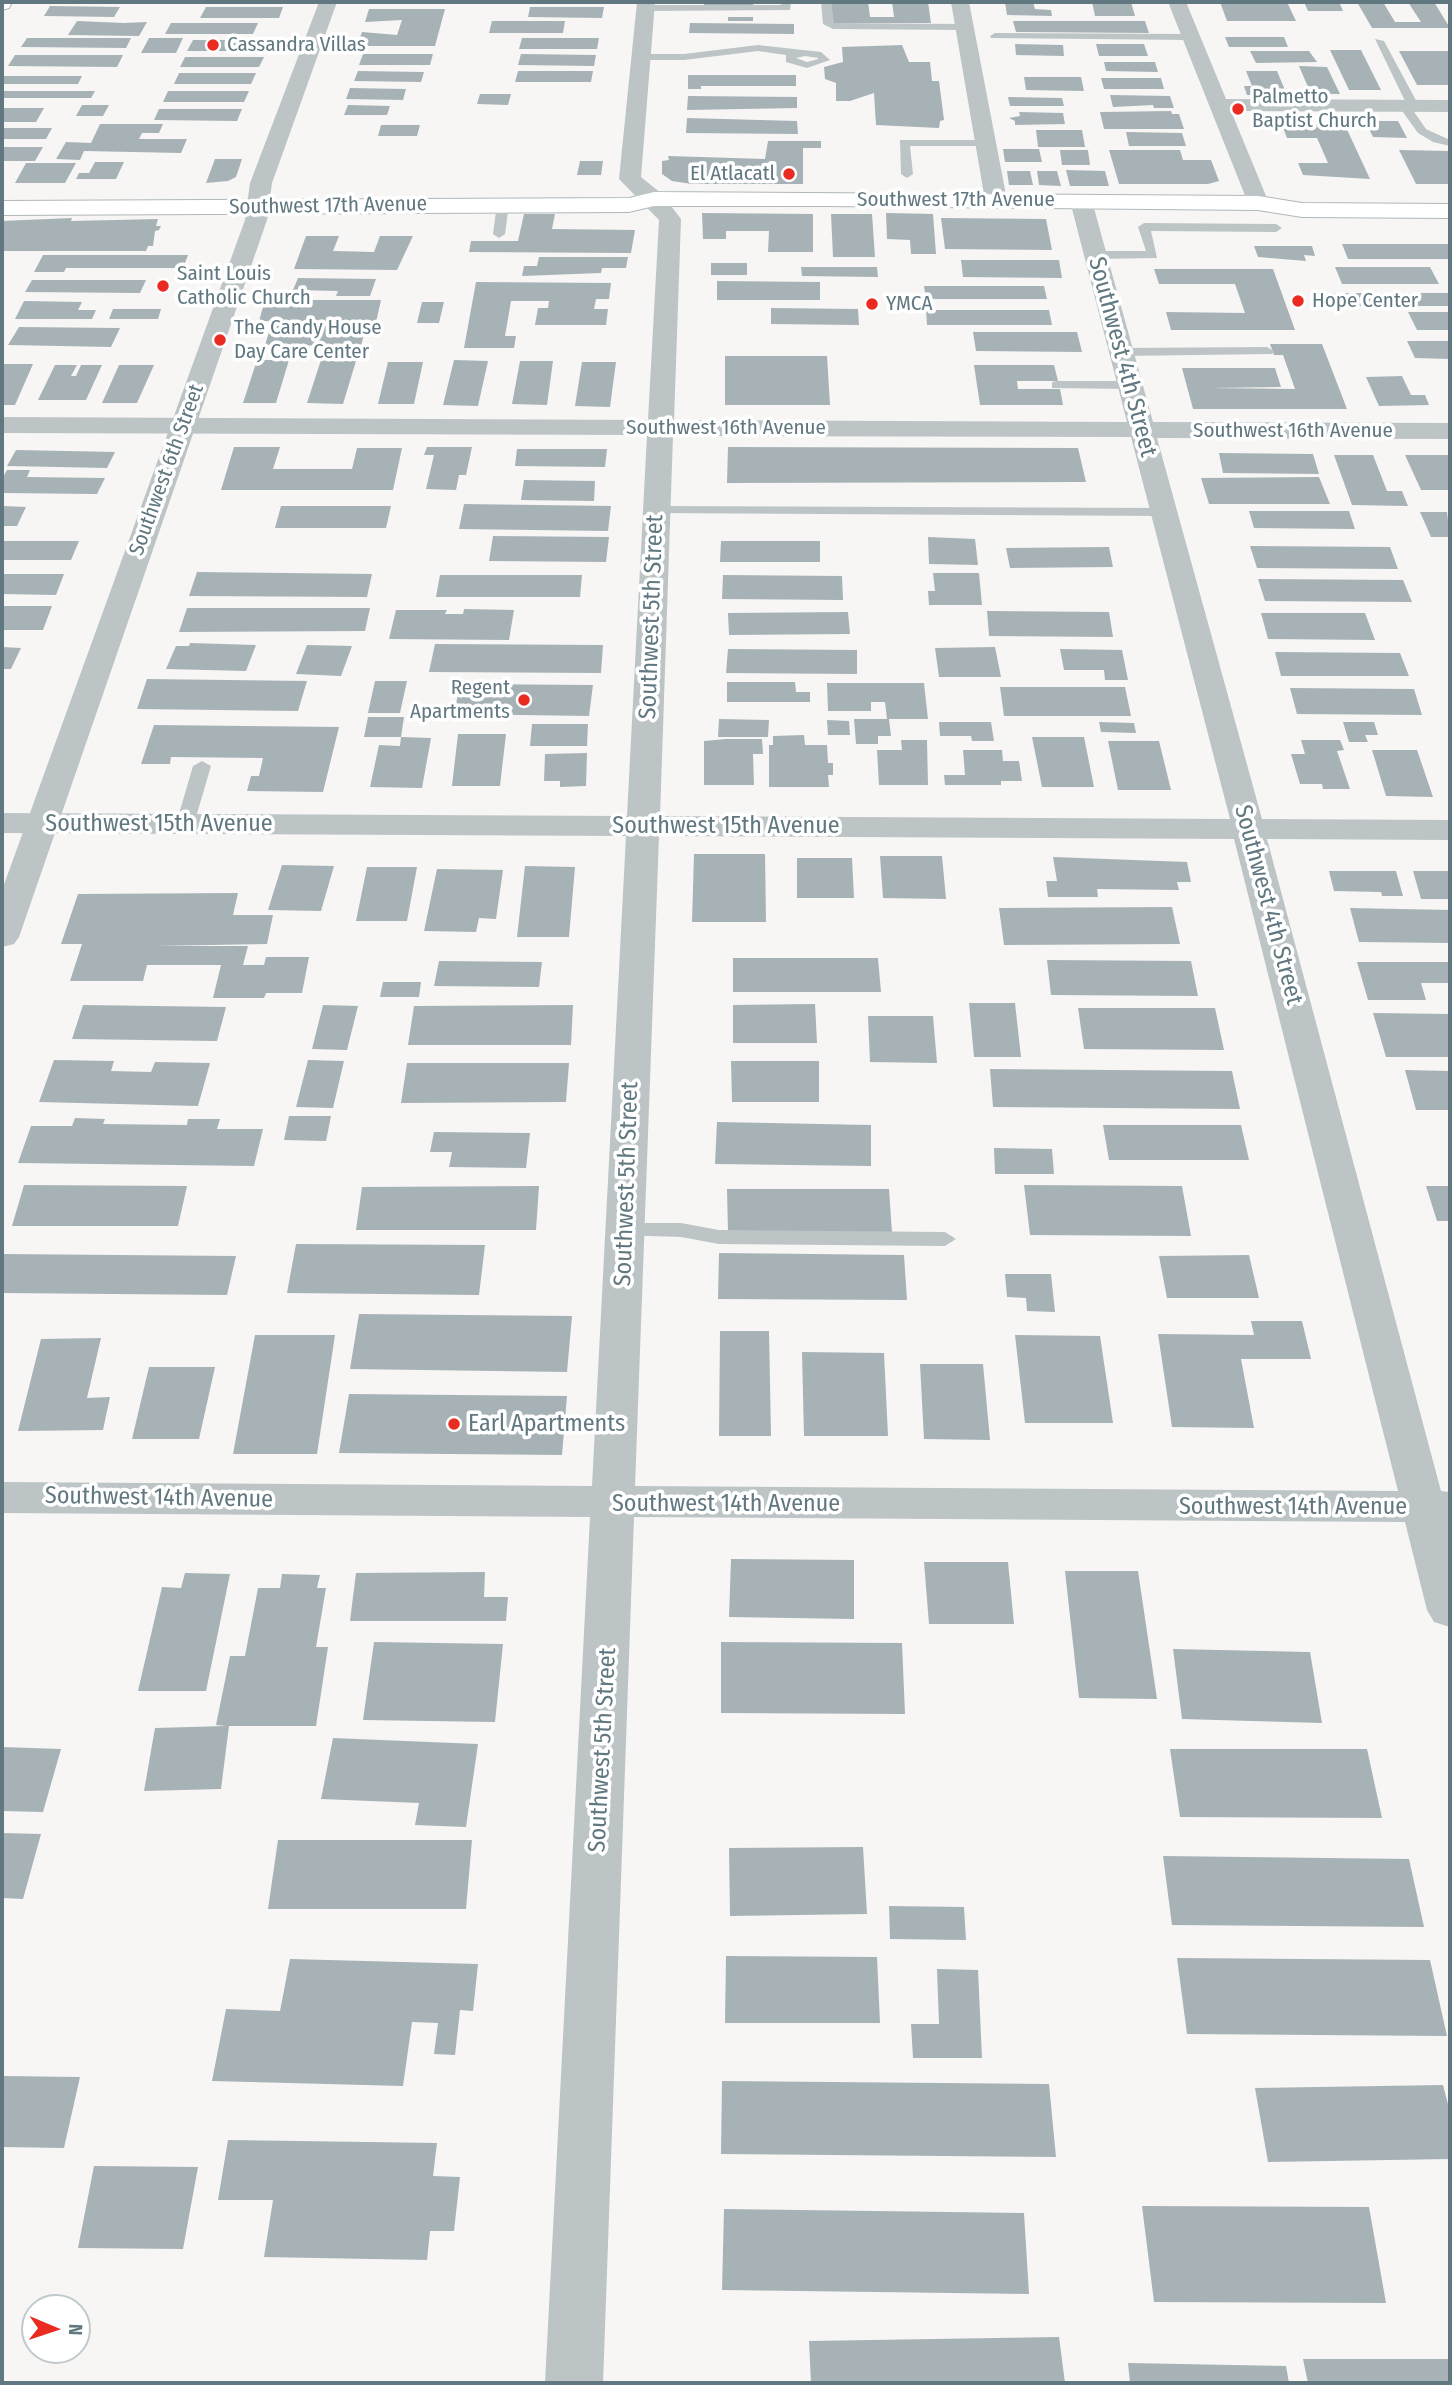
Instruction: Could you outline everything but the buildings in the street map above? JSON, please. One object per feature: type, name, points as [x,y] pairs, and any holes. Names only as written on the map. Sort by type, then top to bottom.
[{"type":"main road","name":"Southwest 17th Avenue","points":[[2,208],[632,193],[654,199]]},
{"type":"main road","name":"Southwest 17th Avenue","points":[[2,194],[629,205],[654,199],[1197,202],[1258,203],[1303,210],[1450,211]]},
{"type":"main road","name":"Southwest 17th Avenue","points":[[1258,203],[1297,197],[1450,197]]},
{"type":"street","name":"Southwest 6th Street","points":[[2,937],[256,220],[258,200],[328,2]]},
{"type":"street","points":[[960,2],[996,200]]},
{"type":"street","points":[[1177,2],[1258,203]]},
{"type":"street","name":"Southwest 5th Street","points":[[574,2383],[670,219],[654,199],[630,179],[646,5]]},
{"type":"street","points":[[1217,105],[1450,106]]},
{"type":"street","name":"Southwest 4th Street","points":[[1081,201],[1248,828],[1438,1507],[1450,1611]]},
{"type":"street","name":"Southwest 16th Avenue","points":[[2,425],[1450,431]]},
{"type":"street","name":"Southwest 15th Avenue","points":[[2,823],[1450,830]]},
{"type":"street","name":"Southwest 14th Avenue","points":[[2,1497],[1438,1507]]},
{"type":"lane","points":[[646,5],[786,8],[786,2]]},
{"type":"lane","points":[[827,2],[828,24],[833,26],[964,27]]},
{"type":"lane","points":[[995,36],[1190,37]]},
{"type":"lane","points":[[1379,41],[1422,131],[1437,140],[1450,143]]},
{"type":"lane","points":[[641,57],[684,57],[758,48],[799,54]]},
{"type":"lane","points":[[907,174],[904,142],[986,143]]},
{"type":"lane","points":[[1197,202],[1204,228]]},
{"type":"lane","points":[[499,234],[503,204]]},
{"type":"lane","points":[[1095,255],[1153,255],[1144,227],[1276,228]]},
{"type":"lane","points":[[1121,352],[1268,351]]},
{"type":"lane","points":[[1057,385],[1130,385]]},
{"type":"lane","points":[[657,510],[1164,512]]},
{"type":"lane","points":[[185,824],[202,766]]},
{"type":"lane","points":[[625,1230],[681,1230],[719,1237],[945,1239]]},
{"type":"place","name":"Cassandra Villas","points":[[213,45]]},
{"type":"place","name":"Palmetto Baptist Church","points":[[1238,109]]},
{"type":"place","name":"El Atlacatl","points":[[789,174]]},
{"type":"place","name":"Saint Louis Catholic Church","points":[[163,286]]},
{"type":"place","name":"Hope Center","points":[[1298,301]]},
{"type":"place","name":"YMCA","points":[[872,304]]},
{"type":"place","name":"The Candy House Day Care Center","points":[[220,340]]},
{"type":"place","name":"Regent Apartments","points":[[524,700]]},
{"type":"place","name":"Earl Apartments","points":[[454,1424]]}]
